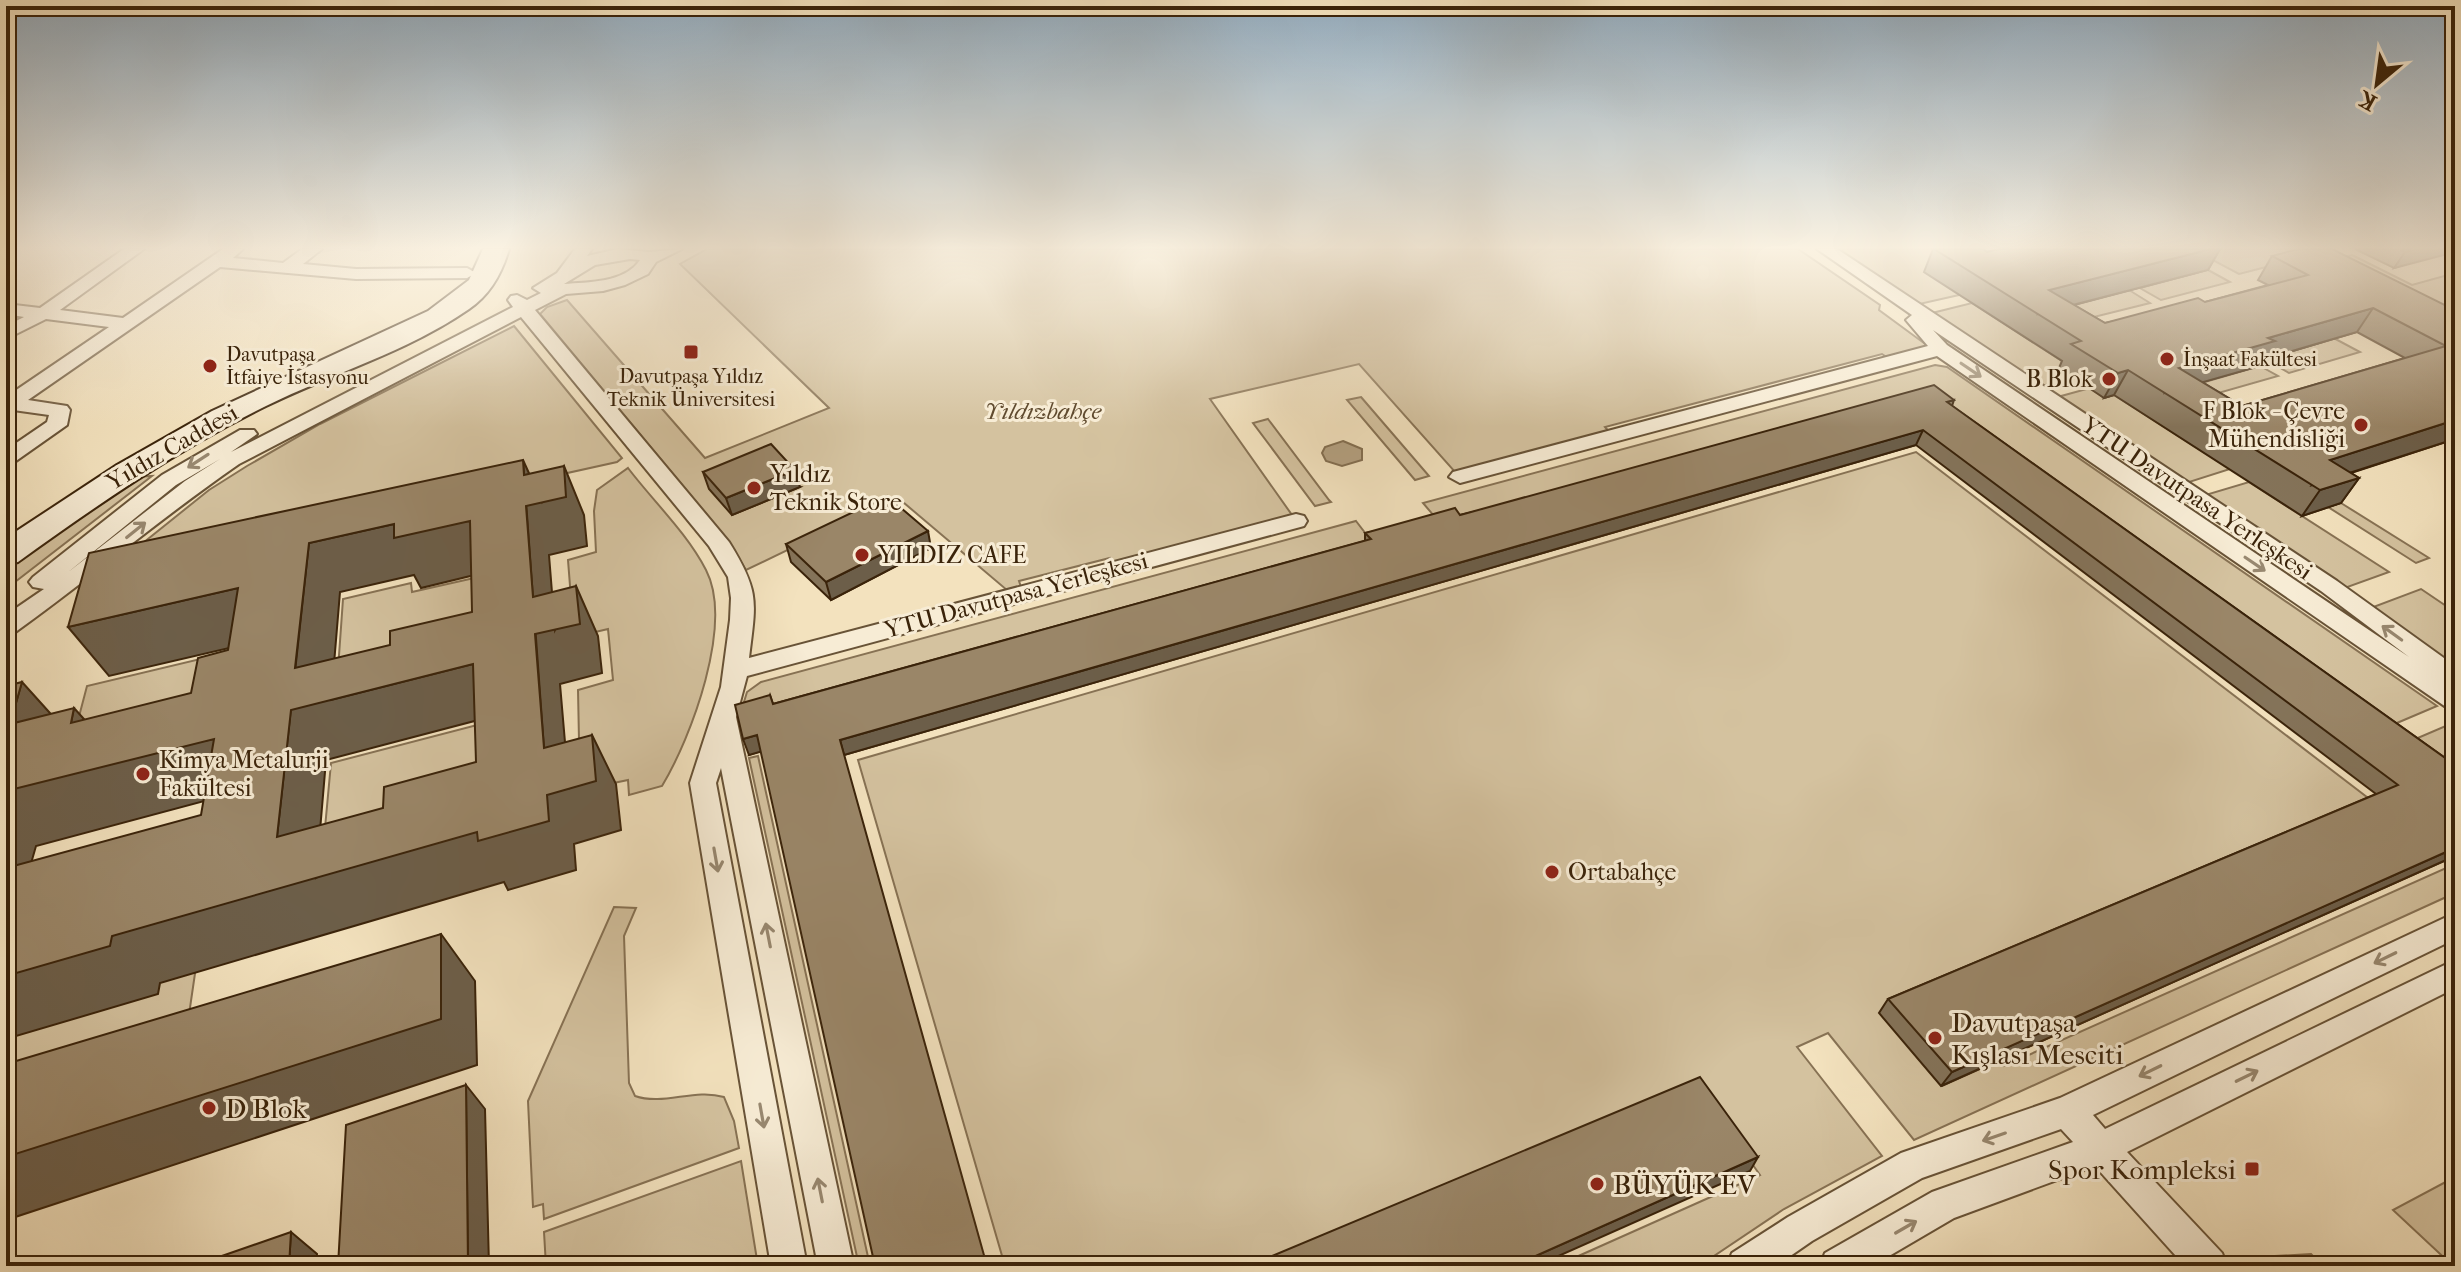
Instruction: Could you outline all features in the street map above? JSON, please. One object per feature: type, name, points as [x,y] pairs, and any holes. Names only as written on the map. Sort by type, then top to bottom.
[{"type":"main road","name":"Yıldız Caddesi","points":[[6,539],[136,449],[194,416],[425,308]]},
{"type":"main road","name":"Yıldız Caddesi","points":[[6,554],[107,483],[183,438],[256,399],[425,323],[451,308]]},
{"type":"street","points":[[6,333],[51,308]]},
{"type":"street","points":[[8,403],[152,308]]},
{"type":"street","points":[[6,607],[169,480],[210,454],[512,308]]},
{"type":"street","points":[[6,627],[232,460],[513,308]]},
{"type":"street","points":[[525,308],[730,560],[739,577],[743,598],[736,670],[703,783],[789,1266]]},
{"type":"street","name":"YTU Davutpasa Yerleşkesi","points":[[1906,308],[1940,349],[2455,701]]},
{"type":"street","name":"YTU Davutpasa Yerleşkesi","points":[[1913,308],[2329,586],[2455,679]]},
{"type":"street","points":[[6,309],[130,324]]},
{"type":"street","points":[[1460,477],[1940,349]]},
{"type":"street","points":[[6,459],[57,425],[60,410],[8,403]]},
{"type":"street","name":"YTU Davutpasa Yerleşkesi","points":[[736,670],[1296,521]]},
{"type":"street","points":[[724,716],[836,1266]]},
{"type":"street","points":[[1745,1266],[1800,1229],[1913,1165],[2067,1111],[2455,925]]},
{"type":"street","points":[[1838,1266],[1944,1204],[2101,1148],[2455,973]]},
{"type":"street","points":[[2067,1111],[2209,1266]]},
{"type":"green space","name":"Yıldızbahçe","points":[[546,308],[574,308],[705,458],[829,408],[726,308],[1879,308],[1928,346],[1888,358],[1882,354],[1605,427],[1611,434],[1455,472],[1359,364],[1210,399],[1292,515],[1114,563],[1110,558],[1019,581],[1021,587],[1008,591],[897,497],[746,570],[727,539],[540,314]]},
{"type":"green space","points":[[1951,308],[1980,308],[2068,365],[2073,378],[2038,387],[1928,314]]},
{"type":"green space","points":[[2074,308],[2129,308],[2090,318]]},
{"type":"green space","points":[[514,326],[622,458],[617,462],[260,541],[123,559],[209,490],[247,466],[320,424]]},
{"type":"green space","points":[[2328,335],[2360,352],[2289,373],[2265,359],[2323,342]]},
{"type":"green space","points":[[1935,365],[1947,367],[2437,706],[2378,731],[1947,418],[1440,523],[1423,503]]},
{"type":"green space","points":[[2260,366],[2278,376],[2215,394],[2198,384]]},
{"type":"green space","points":[[2090,388],[2104,398],[2114,395],[2230,469],[2183,484],[2054,398]]},
{"type":"green space","points":[[1361,397],[1429,476],[1415,480],[1347,400]]},
{"type":"green space","points":[[1268,419],[1331,502],[1315,506],[1253,423]]},
{"type":"green space","name":"Ortabahçe","points":[[1916,452],[2376,804],[1937,989],[2004,1066],[2455,864],[2455,893],[1914,1140],[1828,1033],[1797,1047],[1882,1156],[1784,1209],[1699,1266],[1556,1266],[1760,1175],[1699,1089],[1277,1266],[1005,1266],[858,760]],"holes":[[[1880,1013],[1991,1063],[1942,1086]]]},
{"type":"green space","points":[[628,468],[698,556],[713,593],[715,620],[705,680],[696,711],[673,765],[662,786],[629,795],[628,780],[580,790],[578,690],[613,680],[608,629],[574,637],[568,560],[596,552],[594,511],[597,490]]},
{"type":"green space","points":[[152,476],[6,589],[6,570],[133,477]]},
{"type":"green space","points":[[2249,482],[2389,572],[2342,589],[2202,496]]},
{"type":"green space","points":[[2341,503],[2429,558],[2416,563],[2328,507]]},
{"type":"green space","points":[[1356,521],[1372,542],[740,715],[747,692],[761,682]]},
{"type":"green space","points":[[483,576],[485,644],[335,712],[343,599],[411,583],[412,592]]},
{"type":"green space","points":[[2421,589],[2455,612],[2455,673],[2368,609]]},
{"type":"green space","points":[[263,644],[255,697],[66,766],[87,686]]},
{"type":"green space","points":[[2455,722],[2455,787],[2399,746]]},
{"type":"green space","points":[[477,725],[478,816],[320,882],[331,763]]},
{"type":"green space","points":[[758,756],[870,1266],[859,1266],[749,758]]},
{"type":"green space","points":[[614,907],[636,908],[624,936],[629,1083],[635,1096],[646,1099],[702,1094],[724,1097],[734,1121],[739,1148],[544,1219],[543,1204],[533,1207],[528,1101]]},
{"type":"green space","points":[[198,953],[186,1035],[6,1090],[6,1039],[163,964]]},
{"type":"green space","points":[[741,1161],[758,1266],[546,1266],[544,1232]]},
{"type":"green space","points":[[2455,1177],[2455,1266],[2453,1266],[2393,1210]]},
{"type":"green space","points":[[2311,1254],[2322,1266],[2266,1266],[2259,1257]]},
{"type":"shaded area","points":[[1343,441],[1362,449],[1362,460],[1342,466],[1326,461],[1322,453],[1325,447]]},
{"type":"building","points":[[2029,308],[2080,308],[2105,323],[2159,308],[2372,308],[2268,338],[2275,341],[2179,368],[2242,406],[2446,346],[2374,308],[2452,308],[2455,310],[2455,420],[2330,460],[2359,478],[2320,490],[2128,370],[2118,373],[2071,344],[2081,341]]},
{"type":"building","points":[[1934,385],[1954,400],[1947,402],[2455,765],[2455,848],[1952,1072],[1888,999],[2398,785],[1923,430],[840,740],[987,1266],[875,1266],[757,735],[743,739],[735,705],[770,695],[773,704],[1371,539],[1365,533],[1455,508],[1460,515]]},
{"type":"building","points":[[771,444],[795,470],[726,498],[703,472]]},
{"type":"building","points":[[523,460],[524,475],[564,466],[566,497],[526,506],[533,597],[576,586],[580,624],[535,634],[544,748],[592,735],[596,781],[547,795],[549,821],[478,841],[477,832],[112,936],[110,946],[6,976],[6,868],[201,815],[214,739],[6,791],[6,686],[22,682],[10,724],[74,708],[71,723],[191,693],[198,658],[228,650],[238,588],[68,627],[89,553]],"holes":[[[470,521],[472,612],[390,631],[390,645],[295,668],[309,543],[394,524],[394,538]],[[473,664],[476,762],[384,787],[383,808],[277,837],[291,710]]]},
{"type":"building","points":[[887,496],[928,531],[826,582],[786,544]]},
{"type":"building","points":[[441,934],[441,1019],[6,1157],[6,1064]]},
{"type":"building","name":"BÜYÜK EV","points":[[1700,1077],[1758,1157],[1513,1266],[1248,1266]]},
{"type":"building","points":[[466,1085],[468,1266],[338,1266],[346,1125]]},
{"type":"building","points":[[291,1232],[289,1266],[193,1266]]},
{"type":"place","name":"Davutpaşa Yıldız Teknik Üniversitesi","points":[[691,352]]},
{"type":"place","name":"İnşaat Fakültesi","points":[[2167,359]]},
{"type":"place","name":"Davutpaşa İtfaiye İstasyonu","points":[[210,366]]},
{"type":"place","name":"B Blok","points":[[2109,379]]},
{"type":"place","name":"F Blok - Çevre Mühendisliği","points":[[2361,425]]},
{"type":"place","name":"Yıldız Teknik Store","points":[[754,488]]},
{"type":"place","name":"YILDIZ CAFE","points":[[862,555]]},
{"type":"place","name":"Kimya Metalurji Fakültesi","points":[[143,774]]},
{"type":"place","name":"Ortabahçe","points":[[1552,872]]},
{"type":"place","name":"Davutpaşa Kışlası Mesciti","points":[[1935,1038]]},
{"type":"place","name":"D Blok","points":[[209,1108]]},
{"type":"place","name":"Spor Kompleksi","points":[[2252,1169]]},
{"type":"place","name":"BÜYÜK EV","points":[[1597,1184]]}]
